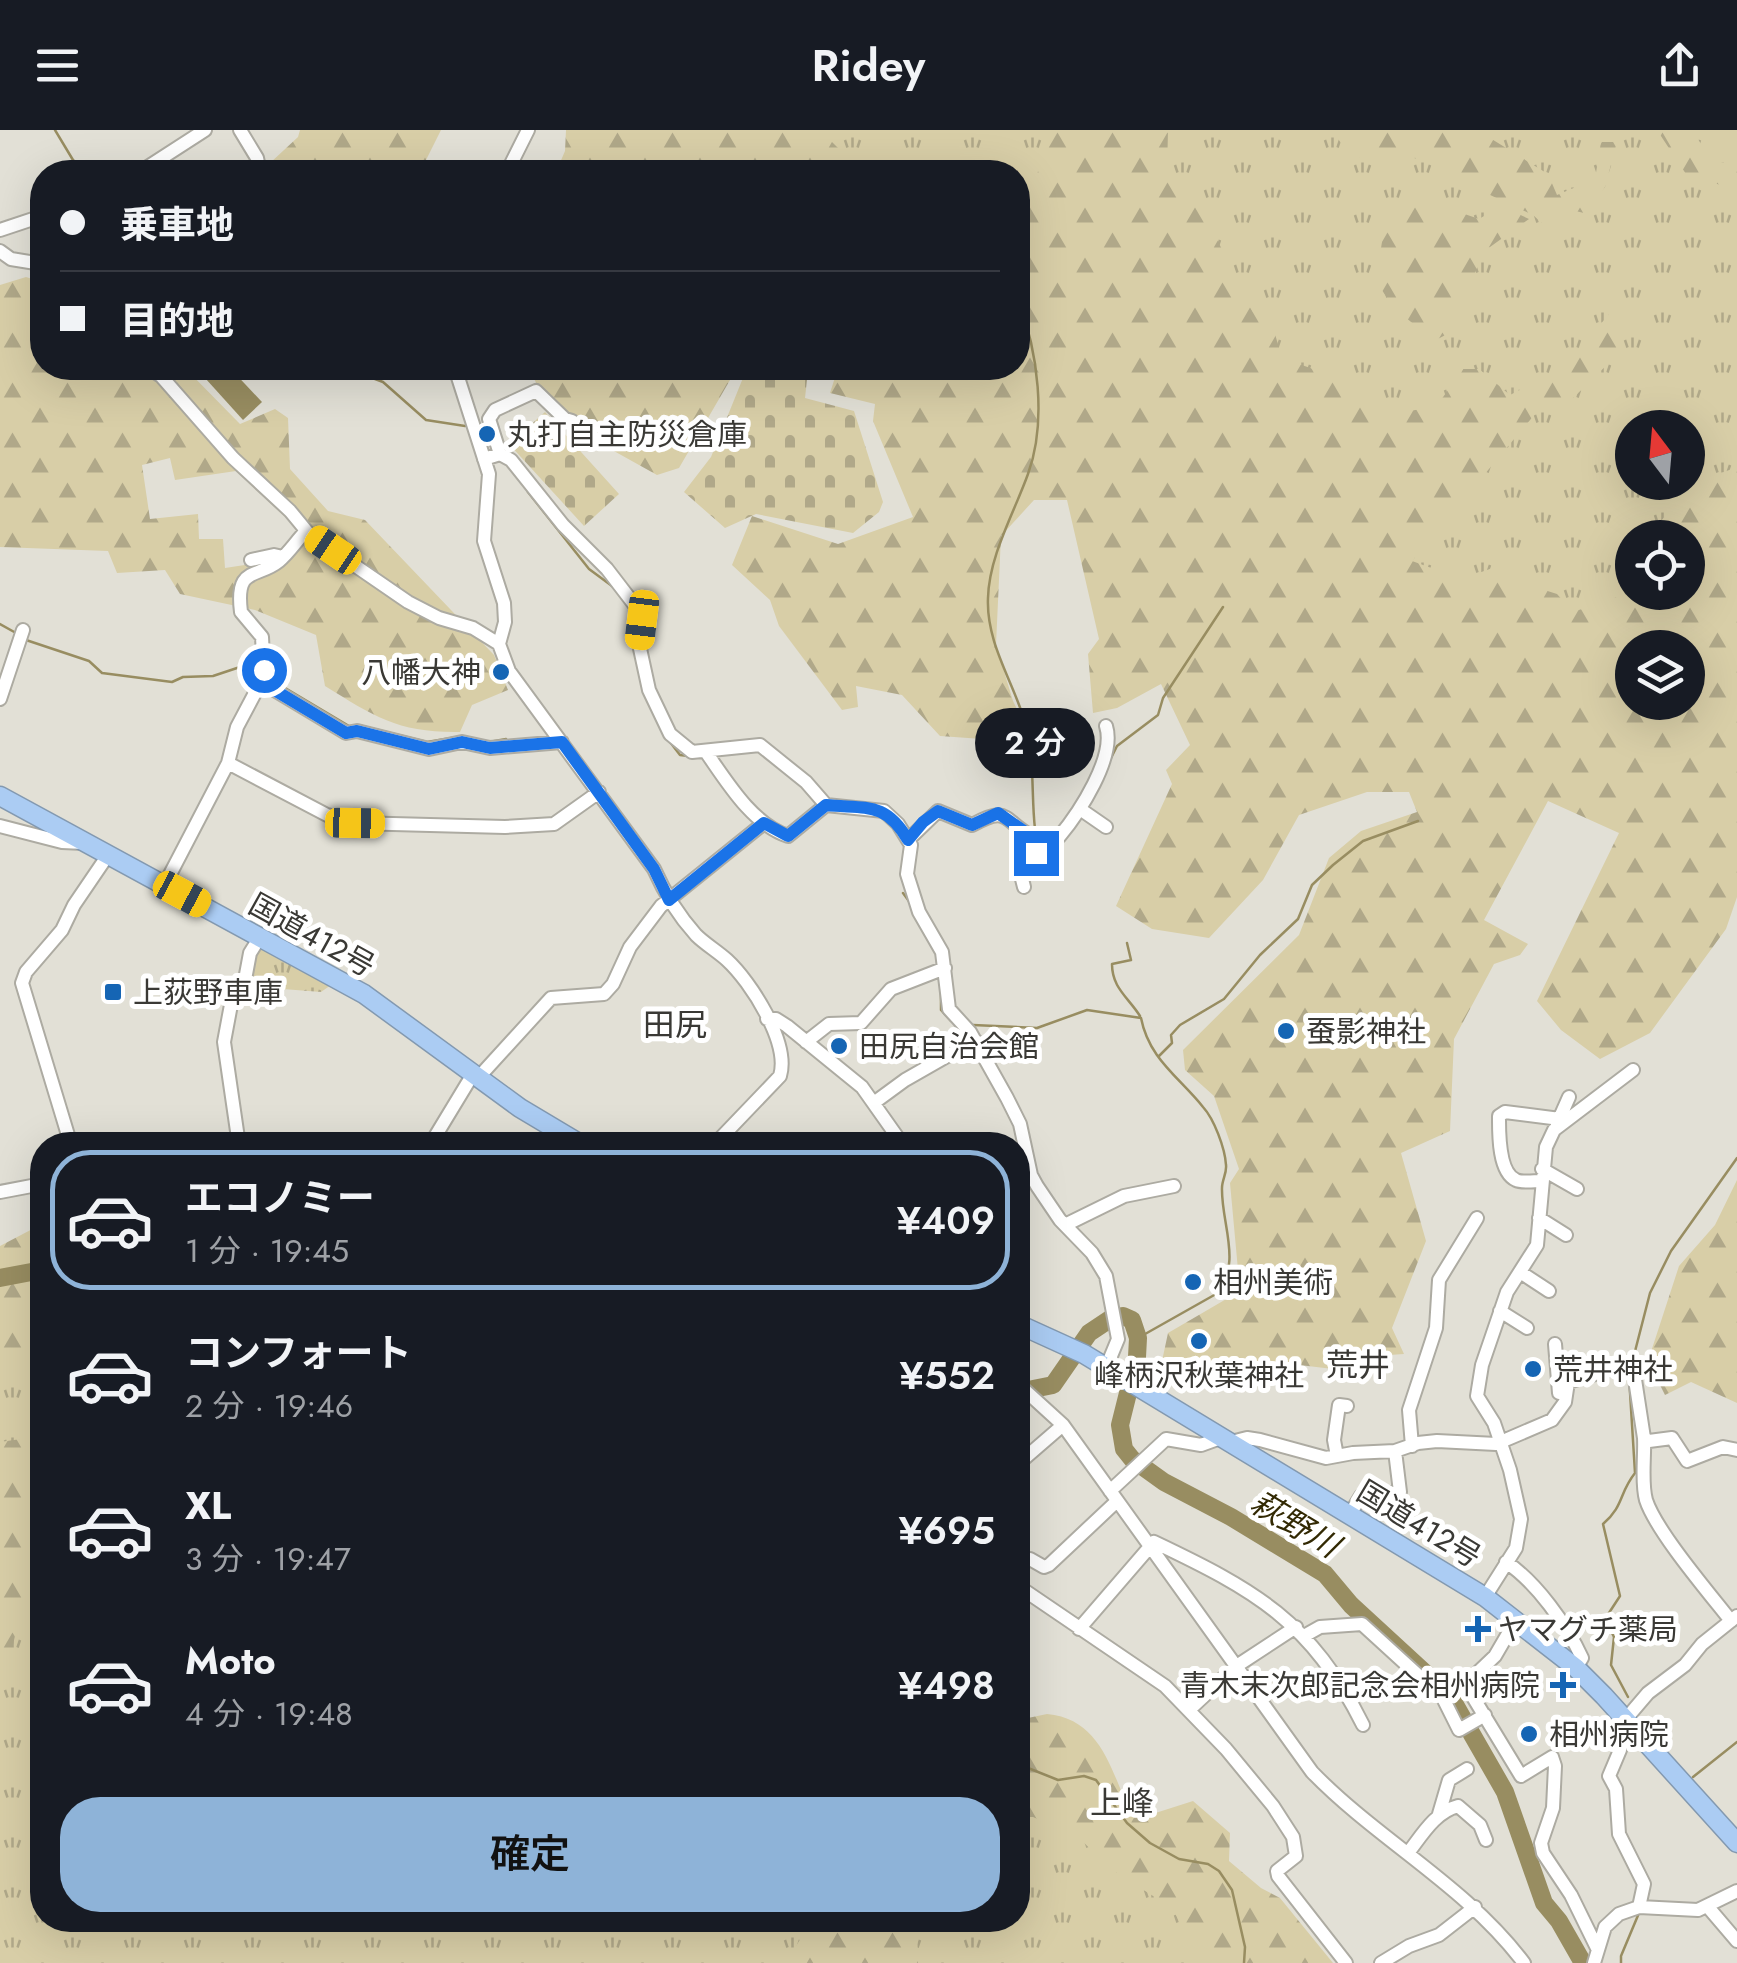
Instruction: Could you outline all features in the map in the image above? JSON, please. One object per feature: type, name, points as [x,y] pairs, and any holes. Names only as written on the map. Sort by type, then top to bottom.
[{"type":"highway","name":"国道412号","points":[[0,796],[374,1000],[520,1108],[560,1132]]},
{"type":"highway","name":"国道412号","points":[[1030,1329],[1059,1340],[1485,1597],[1576,1668],[1627,1718],[1737,1843]]},
{"type":"street","points":[[240,130],[257,160]]},
{"type":"street","points":[[513,160],[528,130]]},
{"type":"street","points":[[158,160],[200,131]]},
{"type":"street","points":[[0,230],[30,220]]},
{"type":"street","points":[[0,251],[11,259],[30,262]]},
{"type":"street","points":[[165,380],[233,458],[306,530],[408,602],[438,618],[473,628],[499,644]]},
{"type":"street","points":[[459,380],[472,424],[493,456],[512,460],[564,525],[607,568],[640,612],[639,644],[652,703],[680,746],[708,755],[760,745],[806,782],[823,808]]},
{"type":"street","points":[[572,421],[536,391],[495,410],[489,419],[493,456],[483,523],[484,542],[506,616],[499,644],[509,671],[654,869],[669,900],[698,937],[736,970],[782,1049],[780,1076],[726,1132]]},
{"type":"street","points":[[164,886],[228,763],[236,726],[261,682],[264,643],[245,619],[240,602],[244,581],[283,557],[306,530]]},
{"type":"street","points":[[251,560],[283,557]]},
{"type":"street","points":[[0,699],[22,633]]},
{"type":"street","points":[[261,682],[346,733],[357,731],[429,749],[462,742],[490,748],[562,742]]},
{"type":"street","points":[[1031,836],[1059,838],[1080,808],[1109,747],[1109,727]]},
{"type":"street","points":[[708,755],[764,823],[788,836],[823,808],[884,811],[898,824],[908,840],[910,859],[906,874],[919,912],[942,952],[949,1008],[968,1031],[1022,1132]]},
{"type":"street","points":[[228,763],[348,822],[505,828],[554,824],[598,792]]},
{"type":"street","points":[[1080,808],[1106,827]]},
{"type":"street","points":[[908,840],[938,811],[972,825],[992,814],[1004,814],[1031,836],[1036,853],[1020,871],[1024,887]]},
{"type":"street","points":[[438,1132],[475,1076],[551,998],[604,994],[630,947],[669,900],[764,823]]},
{"type":"street","points":[[0,826],[62,842],[86,843]]},
{"type":"street","points":[[67,1132],[22,983],[26,972],[62,930],[108,855]]},
{"type":"street","points":[[237,1132],[224,1042],[233,994],[244,985],[250,953],[260,937]]},
{"type":"street","points":[[806,1042],[829,1024],[860,1022],[892,989],[942,969]]},
{"type":"street","points":[[767,1019],[776,1019],[862,1087],[894,1132]]},
{"type":"street","points":[[874,1102],[968,1031]]},
{"type":"street","points":[[1577,1189],[1542,1175],[1517,1181],[1511,1177],[1500,1149],[1500,1116],[1505,1112],[1557,1125],[1633,1070]]},
{"type":"street","points":[[1485,1597],[1516,1548],[1521,1519],[1494,1422],[1476,1396],[1500,1311],[1537,1245],[1546,1147],[1569,1097]]},
{"type":"street","points":[[1030,1170],[1060,1220],[1106,1276],[1117,1331],[1111,1371]]},
{"type":"street","points":[[0,1192],[30,1186]]},
{"type":"street","points":[[1067,1224],[1124,1196],[1174,1186]]},
{"type":"street","points":[[1412,1446],[1409,1410],[1436,1328],[1439,1280],[1478,1218]]},
{"type":"street","points":[[1539,1218],[1566,1235]]},
{"type":"street","points":[[1520,1272],[1549,1290]]},
{"type":"street","points":[[1500,1311],[1526,1328]]},
{"type":"street","points":[[1555,1344],[1562,1405]]},
{"type":"street","points":[[1030,1559],[1044,1567],[1048,1565],[1114,1496],[1130,1472],[1166,1439],[1201,1445],[1247,1438],[1326,1458],[1396,1451],[1437,1441],[1500,1442],[1552,1420],[1562,1405],[1568,1382],[1630,1367],[1644,1438],[1672,1438],[1688,1461],[1723,1447],[1737,1450]]},
{"type":"street","points":[[1030,1392],[1063,1425],[1312,1772],[1347,1806],[1475,1907],[1524,1963]]},
{"type":"street","points":[[1337,1456],[1334,1440],[1339,1405]]},
{"type":"street","points":[[1030,1454],[1063,1425]]},
{"type":"street","points":[[1639,1907],[1644,1884],[1619,1834],[1616,1789],[1609,1776],[1620,1750],[1619,1727],[1648,1693],[1734,1619],[1688,1566],[1648,1506],[1644,1438]]},
{"type":"street","points":[[1350,1514],[1361,1496],[1400,1492],[1396,1451]]},
{"type":"street","points":[[1079,1628],[1154,1542],[1220,1574],[1300,1631],[1336,1674],[1362,1725]]},
{"type":"street","points":[[1506,1562],[1531,1578],[1551,1612],[1570,1632],[1582,1658],[1576,1668]]},
{"type":"street","points":[[1030,1594],[1165,1686],[1241,1767],[1294,1837],[1296,1856],[1277,1871],[1278,1876],[1346,1963]]},
{"type":"street","points":[[1516,1620],[1495,1656],[1474,1676],[1473,1697],[1521,1776],[1552,1756],[1553,1808],[1541,1843],[1543,1854],[1571,1895],[1596,1956]]},
{"type":"street","points":[[1190,1710],[1235,1667],[1300,1631],[1362,1624],[1442,1698],[1459,1730],[1484,1715]]},
{"type":"street","points":[[1408,1853],[1439,1814],[1448,1780],[1468,1769]]},
{"type":"street","points":[[1439,1814],[1458,1806],[1480,1825],[1486,1840]]},
{"type":"street","points":[[1596,1956],[1606,1927],[1615,1916],[1639,1907],[1698,1910],[1737,1891]]},
{"type":"street","points":[[1383,1963],[1412,1939],[1440,1935],[1475,1907]]},
{"type":"street","points":[[1708,1907],[1737,1941]]},
{"type":"green space","points":[[300,130],[441,130],[426,160],[273,160],[298,137]]},
{"type":"green space","points":[[566,130],[820,130],[850,160],[561,160]]},
{"type":"green space","points":[[802,130],[1737,130],[1737,647],[1705,641],[1705,630],[1649,630],[1402,582],[1030,308],[1030,160],[827,160]]},
{"type":"green space","points":[[1050,130],[1168,130],[1167,173],[1191,187],[1253,312],[1272,324],[1282,358],[1347,381],[1388,414],[1436,407],[1463,369],[1479,369],[1510,395],[1564,367],[1610,313],[1625,326],[1616,356],[1569,402],[1535,414],[1412,561],[1462,579],[1509,562],[1519,582],[1557,594],[1573,612],[1615,598],[1615,610],[1705,610],[1705,520],[1662,520],[1678,500],[1705,500],[1705,479],[1737,467],[1737,897],[1726,929],[1650,1033],[1600,1059],[1561,1030],[1537,1001],[1619,833],[1548,801],[1484,920],[1528,944],[1520,955],[1494,964],[1454,1039],[1450,1131],[1401,1153],[1426,1241],[1392,1328],[1404,1354],[1359,1357],[1333,1369],[1265,1361],[1233,1374],[1201,1373],[1179,1385],[1162,1361],[1168,1333],[1228,1298],[1238,1270],[1230,1183],[1239,1169],[1214,1096],[1185,1070],[1183,1050],[1299,935],[1329,858],[1361,831],[1417,812],[1409,792],[1367,792],[1299,815],[1263,880],[1209,938],[1152,929],[1116,906],[1172,784],[1166,770],[1190,745],[1161,684],[1117,708],[1093,713],[1088,654],[1099,639],[1067,500],[1034,500],[1001,536],[996,645],[1013,701],[1036,747],[1002,757],[996,740],[940,736],[902,695],[856,686],[858,707],[842,710],[779,626],[770,600],[732,565],[752,516],[838,544],[913,517],[873,421],[875,404],[830,393],[834,380],[1030,380],[1030,179],[1036,178]]},
{"type":"green space","points":[[1332,130],[1477,130],[1548,174],[1557,195],[1595,179],[1601,142],[1617,142],[1605,187],[1584,213],[1567,209],[1545,226],[1533,215],[1473,187],[1472,180],[1393,150],[1352,159]]},
{"type":"green space","points":[[1657,130],[1692,134],[1709,160],[1737,165],[1737,194],[1733,189],[1686,174]]},
{"type":"green space","points":[[1427,201],[1479,219],[1501,206],[1529,219],[1483,252],[1453,331],[1434,341],[1393,307],[1376,281],[1385,222]]},
{"type":"green space","points":[[26,277],[30,278],[30,380],[197,380],[240,424],[275,409],[288,418],[290,469],[328,511],[365,520],[494,655],[508,690],[472,705],[460,732],[404,726],[325,686],[316,635],[255,610],[180,594],[165,570],[117,573],[108,551],[0,547],[0,285]],"holes":[[[170,458],[175,480],[236,471],[299,530],[276,560],[225,568],[223,539],[199,539],[198,514],[150,519],[142,465]]]},
{"type":"green space","points":[[535,380],[730,380],[679,468],[657,475],[569,426]]},
{"type":"green space","points":[[742,380],[807,380],[805,398],[854,411],[883,502],[879,512],[853,533],[756,514],[725,528],[684,492],[711,457]]},
{"type":"green space","points":[[545,412],[619,494],[584,526],[509,444]]},
{"type":"green space","points":[[260,946],[331,985],[321,992],[246,986],[252,954]]},
{"type":"green space","points":[[1737,1180],[1737,1403],[1691,1382],[1665,1395],[1648,1361],[1679,1266],[1715,1225]]},
{"type":"green space","points":[[30,1230],[30,1354],[0,1360],[0,1246]]},
{"type":"green space","points":[[30,1289],[30,1932],[1030,1932],[1030,1784],[1065,1796],[1236,1963],[0,1963],[0,1299]]},
{"type":"green space","points":[[30,1438],[30,1598],[18,1622],[0,1704],[0,1442]]},
{"type":"green space","points":[[1047,1714],[1065,1718],[1092,1736],[1110,1764],[1130,1812],[1146,1816],[1193,1801],[1230,1833],[1229,1861],[1261,1888],[1280,1898],[1333,1963],[1202,1963],[1172,1908],[1112,1870],[1077,1836],[1030,1817],[1030,1718]]},
{"type":"green space","points":[[804,1932],[917,1932],[918,1963],[786,1963]]},
{"type":"shaded area","points":[[207,380],[241,380],[262,402],[243,420]]},
{"type":"waterway","points":[[55,130],[73,160]]},
{"type":"waterway","points":[[1030,338],[1038,387],[1034,454],[993,566],[988,598],[991,631],[1028,735],[1035,829]]},
{"type":"waterway","points":[[378,380],[426,420],[465,426]]},
{"type":"waterway","points":[[528,492],[589,569],[612,586]]},
{"type":"waterway","points":[[1106,768],[1117,746],[1158,715],[1163,698],[1223,607]]},
{"type":"waterway","points":[[0,624],[16,633]]},
{"type":"waterway","points":[[26,640],[89,661],[102,673],[172,682],[240,667],[257,671]]},
{"type":"waterway","points":[[270,679],[349,726]]},
{"type":"waterway","points":[[362,726],[427,742],[457,737]]},
{"type":"waterway","points":[[489,742],[506,739]]},
{"type":"waterway","points":[[670,742],[680,755],[705,758]]},
{"type":"waterway","points":[[1159,1056],[1172,1043],[1171,1035],[1180,1025],[1224,999],[1260,955],[1298,919],[1312,885],[1333,865],[1363,841],[1418,821]]},
{"type":"waterway","points":[[903,893],[911,904]]},
{"type":"waterway","points":[[1127,943],[1131,960],[1112,964],[1113,972],[1118,986],[1140,1016]]},
{"type":"waterway","points":[[941,994],[941,1010],[951,1021]]},
{"type":"waterway","points":[[973,1025],[1037,1028],[1087,1010],[1141,1018],[1158,1056],[1211,1119],[1226,1165],[1222,1188],[1230,1256],[1224,1282],[1216,1294],[1138,1338]]},
{"type":"waterway","points":[[1632,1363],[1650,1293],[1671,1251],[1737,1158]]},
{"type":"waterway","name":"萩野川","points":[[0,1278],[30,1272]]},
{"type":"waterway","name":"萩野川","points":[[1030,1390],[1053,1385],[1089,1333],[1110,1319],[1123,1316],[1132,1320],[1138,1338],[1137,1357],[1120,1425],[1124,1449],[1164,1482],[1325,1574],[1351,1605],[1450,1696],[1505,1792],[1544,1903],[1583,1963]]},
{"type":"waterway","points":[[1628,1697],[1611,1665],[1614,1637],[1605,1619],[1620,1596],[1603,1524],[1615,1511],[1635,1473],[1629,1376]]},
{"type":"waterway","points":[[1693,1777],[1737,1742]]},
{"type":"waterway","points":[[1030,1769],[1058,1780],[1084,1776],[1096,1780],[1127,1823],[1150,1843],[1179,1859],[1208,1864],[1219,1871],[1232,1890],[1245,1947],[1244,1963]]},
{"type":"waterway","points":[[1621,1963],[1639,1913]]},
{"type":"place","name":"丸打自主防災倉庫","points":[[487,434]]},
{"type":"place","name":"八幡大神","points":[[501,672]]},
{"type":"place","name":"上荻野車庫","points":[[113,992]]},
{"type":"place","name":"蚕影神社","points":[[1286,1031]]},
{"type":"place","name":"田尻自治会館","points":[[839,1046]]},
{"type":"place","name":"相州美術","points":[[1193,1282]]},
{"type":"place","name":"峰柄沢秋葉神社","points":[[1199,1341]]},
{"type":"place","name":"荒井神社","points":[[1533,1369]]},
{"type":"place","name":"ヤマグチ薬局","points":[[1478,1629]]},
{"type":"place","name":"青木末次郎記念会相州病院","points":[[1563,1685]]},
{"type":"place","name":"相州病院","points":[[1529,1734]]},
{"type":"district","name":"田尻","points":[[675,1025]]},
{"type":"district","name":"荒井","points":[[1358,1365]]},
{"type":"district","name":"上峰","points":[[1122,1803]]},
{"type":"route","points":[[264,670],[261,682],[346,733],[357,731],[429,749],[462,742],[490,748],[562,742],[654,869],[669,900],[764,823],[788,836],[826,805],[884,811],[908,840],[938,811],[972,825],[992,814],[1004,814],[1031,836],[1036,853]]}]
